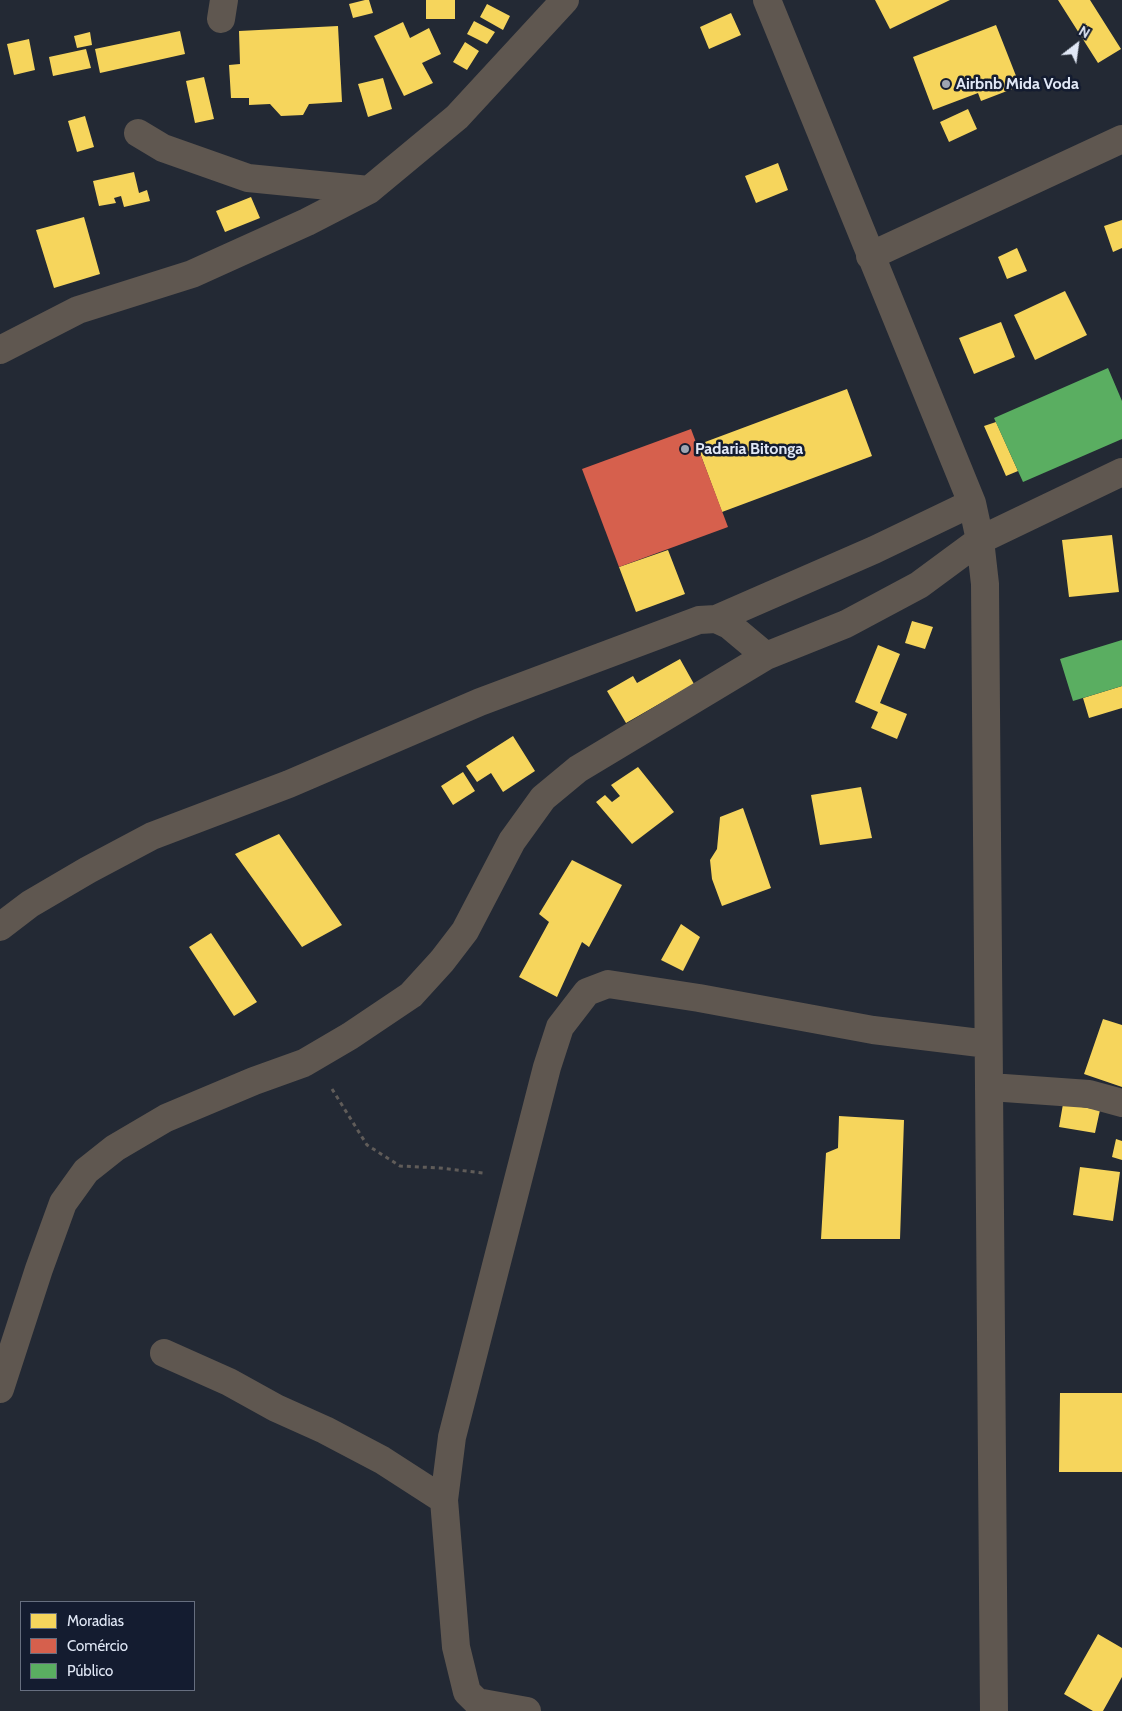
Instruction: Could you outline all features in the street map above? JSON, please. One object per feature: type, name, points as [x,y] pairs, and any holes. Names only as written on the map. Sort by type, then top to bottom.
[{"type":"street","points":[[0,350],[78,310],[192,274],[307,222],[369,190],[457,117],[565,0]]},
{"type":"street","points":[[767,0],[972,503],[980,540],[985,584],[994,1711]]},
{"type":"street","points":[[138,134],[163,148],[248,178],[369,190]]},
{"type":"street","points":[[870,256],[1122,139]]},
{"type":"street","points":[[0,1389],[39,1269],[63,1203],[86,1172],[115,1148],[166,1118],[254,1081],[304,1063],[350,1036],[411,995],[465,932],[512,841],[543,798],[578,769],[766,656],[846,624],[919,585],[980,540],[1122,472]]},
{"type":"street","points":[[0,927],[30,904],[152,836],[289,784],[480,702],[699,620],[716,618],[874,550],[972,503]]},
{"type":"street","points":[[716,618],[729,625],[766,656]]},
{"type":"street","points":[[527,1711],[477,1702],[467,1692],[456,1647],[444,1500],[452,1437],[547,1067],[560,1027],[587,992],[608,984],[699,998],[873,1030],[988,1044]]},
{"type":"street","points":[[990,1087],[1089,1094],[1122,1103]]},
{"type":"street","points":[[164,1353],[229,1382],[276,1408],[366,1451],[444,1500]]},
{"type":"path","points":[[318,1054],[331,1087],[366,1145],[400,1166],[440,1168],[477,1173],[521,1171]]},
{"type":"building: Moradias","points":[[369,0],[373,13],[353,18],[349,4]]},
{"type":"building: Moradias","points":[[426,0],[455,0],[455,19],[426,19]]},
{"type":"building: Moradias","points":[[875,0],[950,0],[890,29]]},
{"type":"building: Moradias","points":[[1058,0],[1090,0],[1121,49],[1098,63]]},
{"type":"building: Moradias","points":[[487,4],[510,16],[503,30],[480,17]]},
{"type":"building: Moradias","points":[[731,13],[741,35],[709,49],[700,27]]},
{"type":"building: Moradias","points":[[474,21],[495,32],[487,44],[467,34]]},
{"type":"building: Moradias","points":[[403,22],[410,38],[429,28],[441,54],[422,63],[433,83],[404,96],[374,36]]},
{"type":"building: Moradias","points":[[996,25],[1020,86],[981,101],[978,93],[933,110],[913,57]]},
{"type":"building: Moradias","points":[[338,26],[342,102],[309,104],[303,115],[281,116],[270,104],[249,105],[249,98],[231,98],[229,65],[240,64],[239,31]]},
{"type":"building: Moradias","points":[[180,31],[185,54],[100,73],[95,49]]},
{"type":"building: Moradias","points":[[90,32],[92,45],[77,48],[74,36]]},
{"type":"building: Moradias","points":[[29,39],[35,70],[14,75],[7,44]]},
{"type":"building: Moradias","points":[[465,42],[479,51],[467,70],[453,62]]},
{"type":"building: Moradias","points":[[86,49],[91,68],[53,76],[49,57]]},
{"type":"building: Moradias","points":[[204,77],[214,119],[195,123],[186,81]]},
{"type":"building: Moradias","points":[[383,78],[392,109],[368,117],[358,84]]},
{"type":"building: Moradias","points":[[968,109],[977,129],[949,142],[940,122]]},
{"type":"building: Moradias","points":[[85,116],[94,147],[77,152],[68,121]]},
{"type":"building: Moradias","points":[[778,163],[788,190],[756,203],[745,176]]},
{"type":"building: Moradias","points":[[134,172],[139,193],[147,190],[150,201],[124,207],[121,196],[114,198],[116,203],[99,206],[93,181]]},
{"type":"building: Moradias","points":[[251,197],[260,218],[225,232],[216,211]]},
{"type":"building: Moradias","points":[[84,217],[100,274],[54,288],[36,230]]},
{"type":"building: Moradias","points":[[1122,220],[1122,248],[1113,252],[1104,226]]},
{"type":"building: Moradias","points":[[1017,248],[1027,271],[1007,279],[998,257]]},
{"type":"building: Moradias","points":[[1065,291],[1087,335],[1035,360],[1014,315]]},
{"type":"building: Moradias","points":[[1001,322],[1015,357],[974,374],[959,338]]},
{"type":"building: Moradias","points":[[847,389],[872,456],[722,512],[697,445]]},
{"type":"building: Moradias","points":[[996,422],[1018,471],[1006,476],[984,426]]},
{"type":"building: Moradias","points":[[1112,535],[1119,592],[1069,597],[1062,540]]},
{"type":"building: Moradias","points":[[668,550],[685,594],[636,612],[619,567]]},
{"type":"building: Moradias","points":[[912,621],[933,627],[925,649],[905,643]]},
{"type":"building: Moradias","points":[[878,645],[900,654],[880,703],[907,714],[897,739],[871,728],[878,712],[855,702]]},
{"type":"building: Moradias","points":[[680,659],[694,684],[626,723],[607,691],[633,676],[637,683]]},
{"type":"building: Moradias","points":[[1122,686],[1122,708],[1089,718],[1083,698]]},
{"type":"building: Moradias","points":[[513,736],[535,771],[503,792],[491,773],[477,782],[466,766]]},
{"type":"building: Moradias","points":[[638,767],[674,812],[632,844],[596,802],[605,795],[612,802],[620,796],[611,785]]},
{"type":"building: Moradias","points":[[463,772],[475,791],[453,805],[441,786]]},
{"type":"building: Moradias","points":[[861,787],[872,838],[820,845],[811,795]]},
{"type":"building: Moradias","points":[[743,808],[771,888],[722,906],[712,879],[710,860],[717,849],[720,817]]},
{"type":"building: Moradias","points":[[279,834],[342,925],[302,947],[235,854]]},
{"type":"building: Moradias","points":[[572,860],[622,885],[589,947],[582,942],[557,997],[519,977],[549,922],[539,914]]},
{"type":"building: Moradias","points":[[681,924],[700,937],[683,971],[661,960]]},
{"type":"building: Moradias","points":[[211,933],[257,1002],[234,1016],[189,947]]},
{"type":"building: Moradias","points":[[1103,1019],[1122,1025],[1122,1087],[1084,1074]]},
{"type":"building: Moradias","points":[[1063,1104],[1100,1110],[1095,1133],[1059,1127]]},
{"type":"building: Moradias","points":[[839,1116],[904,1120],[900,1239],[821,1239],[826,1153],[838,1148]]},
{"type":"building: Moradias","points":[[1116,1139],[1122,1141],[1122,1160],[1112,1157]]},
{"type":"building: Moradias","points":[[1080,1167],[1120,1172],[1113,1221],[1073,1215]]},
{"type":"building: Moradias","points":[[1060,1393],[1122,1393],[1122,1472],[1059,1472]]},
{"type":"building: Moradias","points":[[1098,1634],[1122,1648],[1122,1677],[1103,1711],[1093,1711],[1064,1694]]},
{"type":"building: Comércio","points":[[691,429],[728,527],[619,567],[582,469]]},
{"type":"building: Público","points":[[1108,368],[1122,401],[1122,439],[1023,482],[994,418]]},
{"type":"building: Público","points":[[1122,640],[1122,686],[1073,701],[1060,659]]},
{"type":"place","name":"Airbnb Mida Voda","points":[[946,84]]},
{"type":"place","name":"Padaria Bitonga","points":[[685,449]]}]
